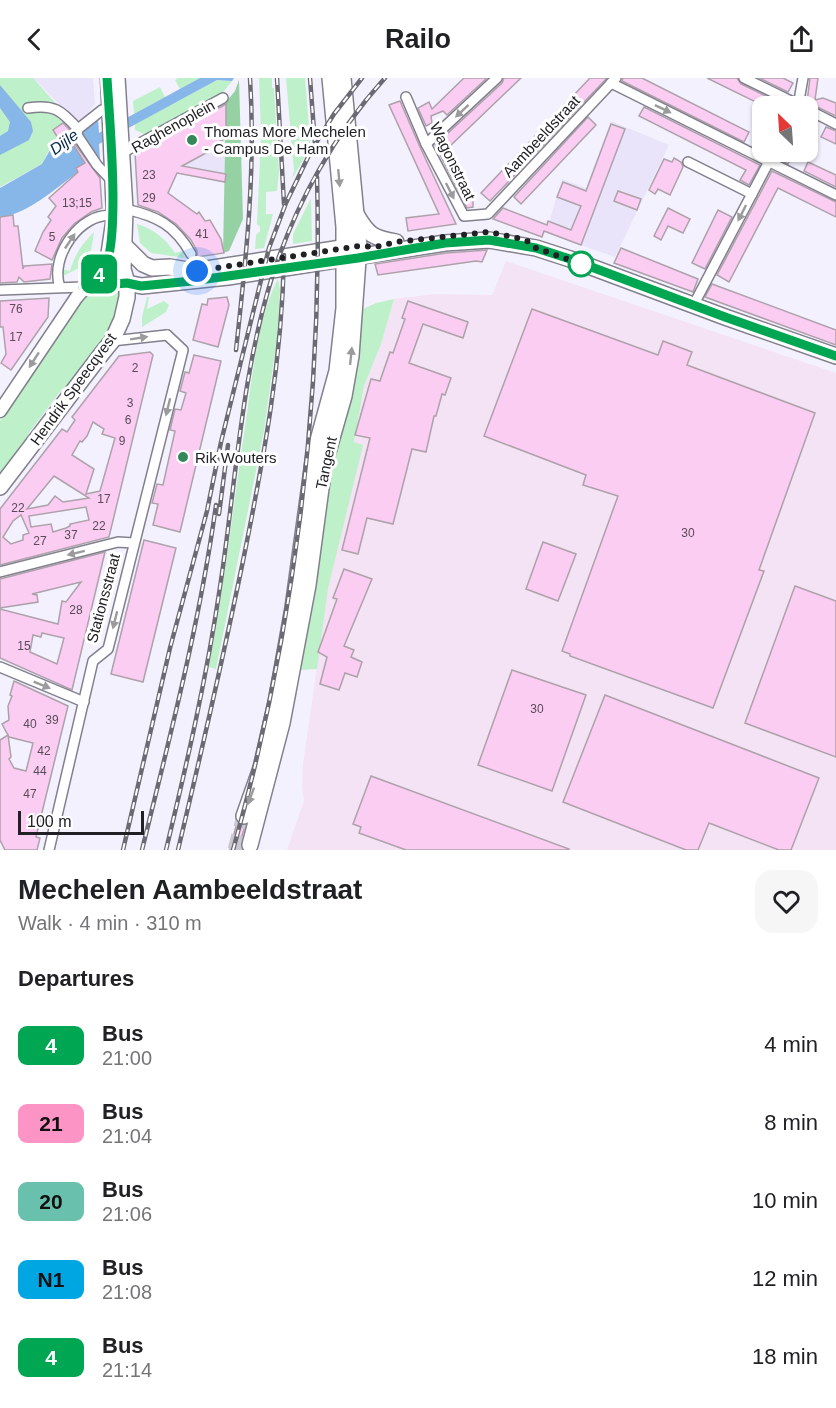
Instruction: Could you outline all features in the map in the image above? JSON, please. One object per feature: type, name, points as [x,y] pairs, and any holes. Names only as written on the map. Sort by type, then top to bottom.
[{"type":"main road","points":[[117,78],[119,153]]},
{"type":"main road","name":"Tangent","points":[[250,845],[282,723],[308,585],[324,466],[347,379],[355,309],[351,253],[344,227],[330,78]]},
{"type":"main road","name":"Tangent","points":[[244,816],[261,768],[276,703],[293,608],[314,455],[337,372],[356,214],[344,78]]},
{"type":"main road","name":"Raghenoplein","points":[[119,153],[119,213],[125,246],[123,269],[127,283]]},
{"type":"main road","points":[[356,214],[363,227],[376,238],[396,242]]},
{"type":"main road","points":[[127,283],[141,286],[185,282],[351,253],[396,242],[489,232],[526,240],[536,248]]},
{"type":"main road","points":[[127,283],[139,278],[351,253],[475,240],[506,242],[536,248],[836,356]]},
{"type":"main road","points":[[125,246],[142,264],[152,268],[170,267],[193,271]]},
{"type":"main road","name":"Hendrik Speecqvest","points":[[0,487],[112,341],[122,319],[127,283]]},
{"type":"main road","points":[[725,317],[747,331],[836,364]]},
{"type":"street","points":[[107,78],[106,113],[119,153]]},
{"type":"street","points":[[426,144],[497,78]]},
{"type":"street","points":[[744,78],[779,96]]},
{"type":"street","points":[[801,96],[802,78]]},
{"type":"street","points":[[614,80],[752,152]]},
{"type":"street","name":"Aambeeldstraat","points":[[488,214],[614,80]]},
{"type":"street","name":"Wagonstraat","points":[[405,97],[426,144],[464,216],[488,214]]},
{"type":"street","name":"Raghenoplein","points":[[80,287],[104,269],[119,213],[112,181],[119,153],[223,98]]},
{"type":"street","points":[[28,108],[44,105],[56,109],[65,114],[78,129]]},
{"type":"street","points":[[78,129],[106,113]]},
{"type":"street","points":[[818,115],[836,124]]},
{"type":"street","points":[[78,129],[77,135],[96,165],[112,181]]},
{"type":"street","points":[[688,162],[752,194]]},
{"type":"street","points":[[693,306],[768,162]]},
{"type":"street","points":[[771,162],[836,195]]},
{"type":"street","points":[[60,287],[59,263],[69,241],[88,223],[99,218],[119,213],[141,212],[177,232],[191,254]]},
{"type":"street","points":[[0,290],[127,283]]},
{"type":"street","points":[[0,411],[80,287]]},
{"type":"street","points":[[112,341],[167,335],[165,345]]},
{"type":"street","name":"Stationsstraat","points":[[49,850],[93,661],[108,649],[183,350],[167,335]]},
{"type":"street","points":[[0,572],[118,542],[134,543]]},
{"type":"street","points":[[0,667],[84,702]]},
{"type":"shaded area","points":[[33,78],[93,78],[95,104],[79,124]]},
{"type":"shaded area","name":"Thomas More Mechelen - Campus De Ham","points":[[226,102],[225,182],[177,173],[173,168],[153,161],[145,147]]},
{"type":"shaded area","points":[[611,121],[669,145],[615,257],[546,233],[562,179],[586,188]]},
{"type":"shaded area","points":[[506,261],[836,373],[836,850],[287,850],[304,801],[303,764],[328,589],[362,445],[354,443],[364,386],[381,344],[394,299],[435,294],[492,295]]},
{"type":"green space","points":[[0,78],[33,78],[59,107],[65,122],[53,130],[61,142],[49,150],[42,164],[0,187]]},
{"type":"green space","points":[[200,78],[180,89],[175,80]]},
{"type":"green space","points":[[259,78],[272,78],[279,172],[277,191],[266,192],[266,214],[273,214],[264,248],[255,249],[256,235],[260,231],[257,224],[261,137],[264,136],[261,133]]},
{"type":"green space","points":[[286,78],[305,78],[310,139],[310,148],[292,179],[294,171]]},
{"type":"green space","points":[[217,80],[232,81],[221,95],[146,135],[135,130],[135,124]]},
{"type":"green space","points":[[239,80],[243,219],[229,251],[223,253],[226,102],[235,91]]},
{"type":"green space","points":[[160,87],[165,97],[134,114],[133,101]]},
{"type":"green space","points":[[311,198],[312,241],[293,244],[293,234]]},
{"type":"green space","points":[[137,224],[159,235],[175,253],[182,251],[185,258],[151,253],[140,243]]},
{"type":"green space","points":[[94,232],[89,256],[83,265],[61,277],[62,269],[70,271],[79,250]]},
{"type":"green space","points":[[278,279],[280,290],[277,337],[264,431],[216,669],[209,667],[225,572],[254,362],[266,308]]},
{"type":"green space","points":[[120,292],[122,295],[117,318],[106,338],[74,380],[62,389],[28,434],[31,437],[0,479],[0,421],[83,297]]},
{"type":"green space","points":[[147,297],[149,297],[147,309],[164,301],[169,305],[166,312],[142,327],[142,317]]},
{"type":"green space","points":[[394,299],[381,344],[364,386],[354,442],[363,445],[328,589],[317,669],[300,670],[314,586],[322,514],[361,310],[376,303]]},
{"type":"water","points":[[200,78],[234,78],[232,81],[217,80],[99,144],[100,159],[96,161],[93,158],[76,168],[78,172],[32,206],[0,218],[0,188],[42,164],[50,150],[60,142],[63,146],[72,141],[69,137],[73,134],[81,134],[87,125],[98,119],[99,133]]},
{"type":"water","points":[[0,85],[31,122],[33,131],[29,140],[0,155],[0,136],[8,131],[10,122],[0,108]]},
{"type":"building","points":[[464,78],[487,78],[447,115],[443,111],[431,116],[432,123],[426,126],[418,108],[429,102],[432,109]]},
{"type":"building","points":[[504,78],[521,78],[448,148],[473,201],[473,207],[467,208],[435,145],[502,83]]},
{"type":"building","points":[[590,78],[607,78],[490,201],[481,193]]},
{"type":"building","points":[[623,78],[642,78],[749,132],[744,142],[622,81]]},
{"type":"building","points":[[707,78],[737,78],[741,84],[766,96],[752,96],[752,100]]},
{"type":"building","points":[[759,78],[783,78],[793,83],[788,92]]},
{"type":"building","points":[[810,78],[818,78],[816,96],[808,96]]},
{"type":"building","points":[[823,98],[836,103],[836,116],[818,107],[818,99]]},
{"type":"building","points":[[400,101],[456,224],[408,231],[406,218],[439,214],[389,105]]},
{"type":"building","points":[[226,104],[226,138],[217,143],[217,147],[182,166],[226,174],[225,182],[177,173],[168,193],[197,214],[199,212],[205,221],[210,220],[221,239],[224,253],[197,257],[197,251],[191,240],[176,224],[158,212],[138,205],[135,153]]},
{"type":"building","points":[[644,107],[760,165],[749,185],[740,180],[746,170],[639,116]]},
{"type":"building","points":[[588,117],[596,125],[521,204],[514,197]]},
{"type":"building","points":[[63,123],[71,131],[69,136],[100,178],[102,208],[91,212],[74,224],[62,238],[52,260],[35,251],[51,220],[48,217],[56,206],[49,198],[78,172],[76,168],[85,163],[71,141],[63,146],[53,130]]},
{"type":"building","points":[[611,124],[625,129],[581,245],[544,231],[542,237],[493,219],[503,208],[547,225],[548,221],[571,230],[581,206],[557,197],[563,182],[586,191]]},
{"type":"building","points":[[826,127],[836,131],[836,144],[821,137]]},
{"type":"building","points":[[674,158],[681,162],[683,167],[670,195],[658,189],[655,194],[649,190],[664,159],[672,162]]},
{"type":"building","points":[[808,162],[836,175],[836,187],[804,171]]},
{"type":"building","points":[[772,171],[836,202],[836,217],[778,188],[729,282],[717,275]]},
{"type":"building","points":[[618,191],[641,199],[637,210],[614,201]]},
{"type":"building","points":[[668,208],[690,219],[683,233],[668,226],[661,240],[654,236]]},
{"type":"building","points":[[718,210],[732,217],[705,269],[692,263]]},
{"type":"building","points":[[13,215],[14,226],[18,226],[23,269],[24,266],[52,264],[50,279],[24,282],[19,277],[17,282],[0,283],[0,217]]},
{"type":"building","points":[[621,248],[698,279],[693,292],[614,263]]},
{"type":"building","points":[[487,250],[482,262],[378,275],[375,264],[446,253]]},
{"type":"building","points":[[712,284],[836,330],[836,345],[705,297]]},
{"type":"building","points":[[227,297],[229,305],[218,347],[193,340],[202,304],[207,305],[208,299]]},
{"type":"building","points":[[49,298],[48,317],[11,370],[1,363],[6,354],[3,327],[0,327],[0,301]]},
{"type":"building","points":[[408,301],[468,322],[463,338],[423,324],[409,363],[451,378],[445,395],[442,394],[436,416],[434,416],[426,452],[412,449],[393,524],[367,518],[358,554],[342,550],[370,438],[355,435],[371,379],[380,381],[405,319],[402,318]]},
{"type":"building","points":[[532,309],[658,355],[663,341],[692,352],[687,365],[815,413],[759,570],[764,571],[713,708],[570,656],[562,651],[618,496],[583,485],[586,475],[484,436]]},
{"type":"building","points":[[150,352],[153,355],[109,537],[0,565],[0,509],[62,429],[67,432],[75,420],[72,417],[119,356]],"holes":[[[93,422],[104,429],[102,434],[115,438],[100,491],[86,494],[94,469],[72,455],[80,441],[82,442]],[[54,476],[89,498],[63,502],[55,496],[48,505],[27,509]],[[86,507],[89,520],[70,524],[66,528],[53,532],[51,524],[31,527],[29,516]],[[21,515],[29,533],[23,535],[23,540],[11,544],[3,537],[13,521]]]},
{"type":"building","name":"Rik Wouters","points":[[194,355],[221,361],[180,532],[153,525],[158,504],[152,503],[157,484],[163,485],[175,431],[170,430],[175,409],[181,410],[186,393],[180,391],[185,372],[189,373]]},
{"type":"building","points":[[144,540],[176,548],[143,682],[111,674]]},
{"type":"building","points":[[543,542],[576,554],[558,601],[526,589]]},
{"type":"building","points":[[105,552],[72,690],[0,658],[0,609],[58,624],[62,601],[66,602],[81,582],[32,594],[37,595],[38,602],[0,608],[0,579]],"holes":[[[42,633],[64,638],[57,664],[30,652],[33,635],[41,637]]]},
{"type":"building","points":[[344,569],[372,579],[344,646],[354,650],[351,657],[362,662],[357,677],[345,673],[339,690],[320,684],[327,657],[318,652],[337,599],[333,598]]},
{"type":"building","points":[[795,586],[836,601],[836,757],[745,723]]},
{"type":"building","points":[[512,670],[586,695],[552,791],[478,765]]},
{"type":"building","points":[[14,681],[68,706],[36,837],[40,838],[37,850],[5,850],[0,840],[0,740],[8,735],[2,724],[9,720],[8,706]],"holes":[[[8,735],[33,743],[26,771],[14,768],[9,759],[11,757]]]},
{"type":"building","points":[[605,695],[819,778],[791,850],[779,850],[709,823],[698,850],[686,850],[563,802]]},
{"type":"building","points":[[371,776],[569,849],[406,850],[359,833],[361,827],[353,824]]},
{"type":"building","points":[[237,822],[245,826],[240,843],[242,850],[230,850]]},
{"type":"tunnel","points":[[235,850],[244,816]]},
{"type":"railway","points":[[236,350],[251,180],[250,78]]},
{"type":"railway","points":[[277,78],[284,204]]},
{"type":"railway","points":[[310,78],[315,144]]},
{"type":"railway","points":[[123,850],[170,648],[207,511],[221,442],[269,248],[286,203],[311,151],[334,114],[362,78]]},
{"type":"railway","points":[[166,850],[189,752],[215,620],[240,429],[262,312],[282,247],[305,195],[334,145],[385,78]]},
{"type":"railway","points":[[233,850],[273,685],[300,516],[315,347],[318,262],[317,177]]},
{"type":"railway","points":[[178,850],[228,634],[258,484],[276,371],[284,255]]},
{"type":"railway","points":[[219,514],[228,445]]},
{"type":"railway","points":[[142,850],[193,636],[216,505]]},
{"type":"bus line","name":"4","points":[[107,78],[113,216],[110,244],[104,269],[83,287],[127,283],[141,286],[192,281],[358,258],[445,243],[489,240],[536,248],[570,259],[836,356]]},
{"type":"place","name":"Thomas More Mechelen - Campus De Ham","points":[[192,140]]},
{"type":"place","name":"Rik Wouters","points":[[183,457]]},
{"type":"route","points":[[197,271],[359,246],[376,247],[396,242],[475,232],[489,232],[526,240],[536,248],[581,264]]},
{"type":"water label","name":"Dijle","points":[[64,142]]}]
